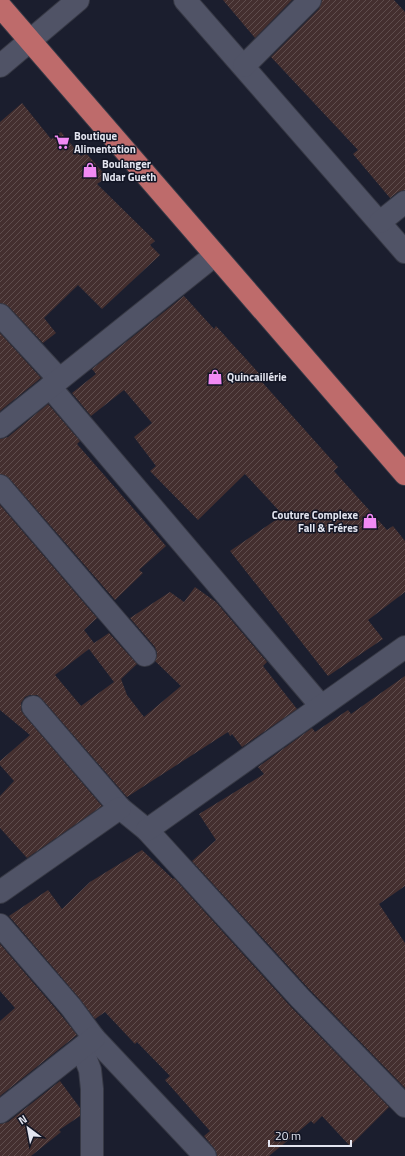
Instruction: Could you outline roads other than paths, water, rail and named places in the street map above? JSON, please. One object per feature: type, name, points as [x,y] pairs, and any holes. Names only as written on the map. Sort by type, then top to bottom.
[{"type":"highway","points":[[0,6],[405,474]]},
{"type":"street","points":[[0,66],[78,0]]},
{"type":"street","points":[[185,0],[405,252]]},
{"type":"street","points":[[244,66],[310,0]]},
{"type":"street","points":[[380,222],[405,202]]},
{"type":"street","points":[[0,427],[215,255]]},
{"type":"street","points":[[0,315],[321,706]]},
{"type":"street","points":[[0,486],[42,537],[145,655]]},
{"type":"street","points":[[147,830],[405,647]]},
{"type":"street","points":[[33,707],[120,808],[147,830],[300,998],[405,1106]]},
{"type":"street","points":[[0,892],[120,808]]},
{"type":"street","points":[[0,925],[71,1007],[88,1043],[205,1156]]},
{"type":"street","points":[[0,1112],[88,1043]]},
{"type":"street","points":[[88,1043],[92,1089],[92,1156]]},
{"type":"place","name":"Boutique Alimentation","points":[[62,142]]},
{"type":"place","name":"Boulanger Ndar Gueth","points":[[90,170]]},
{"type":"place","name":"Quincaillérie","points":[[215,377]]},
{"type":"place","name":"Couture Complexe Fall & Fréres","points":[[370,521]]}]
